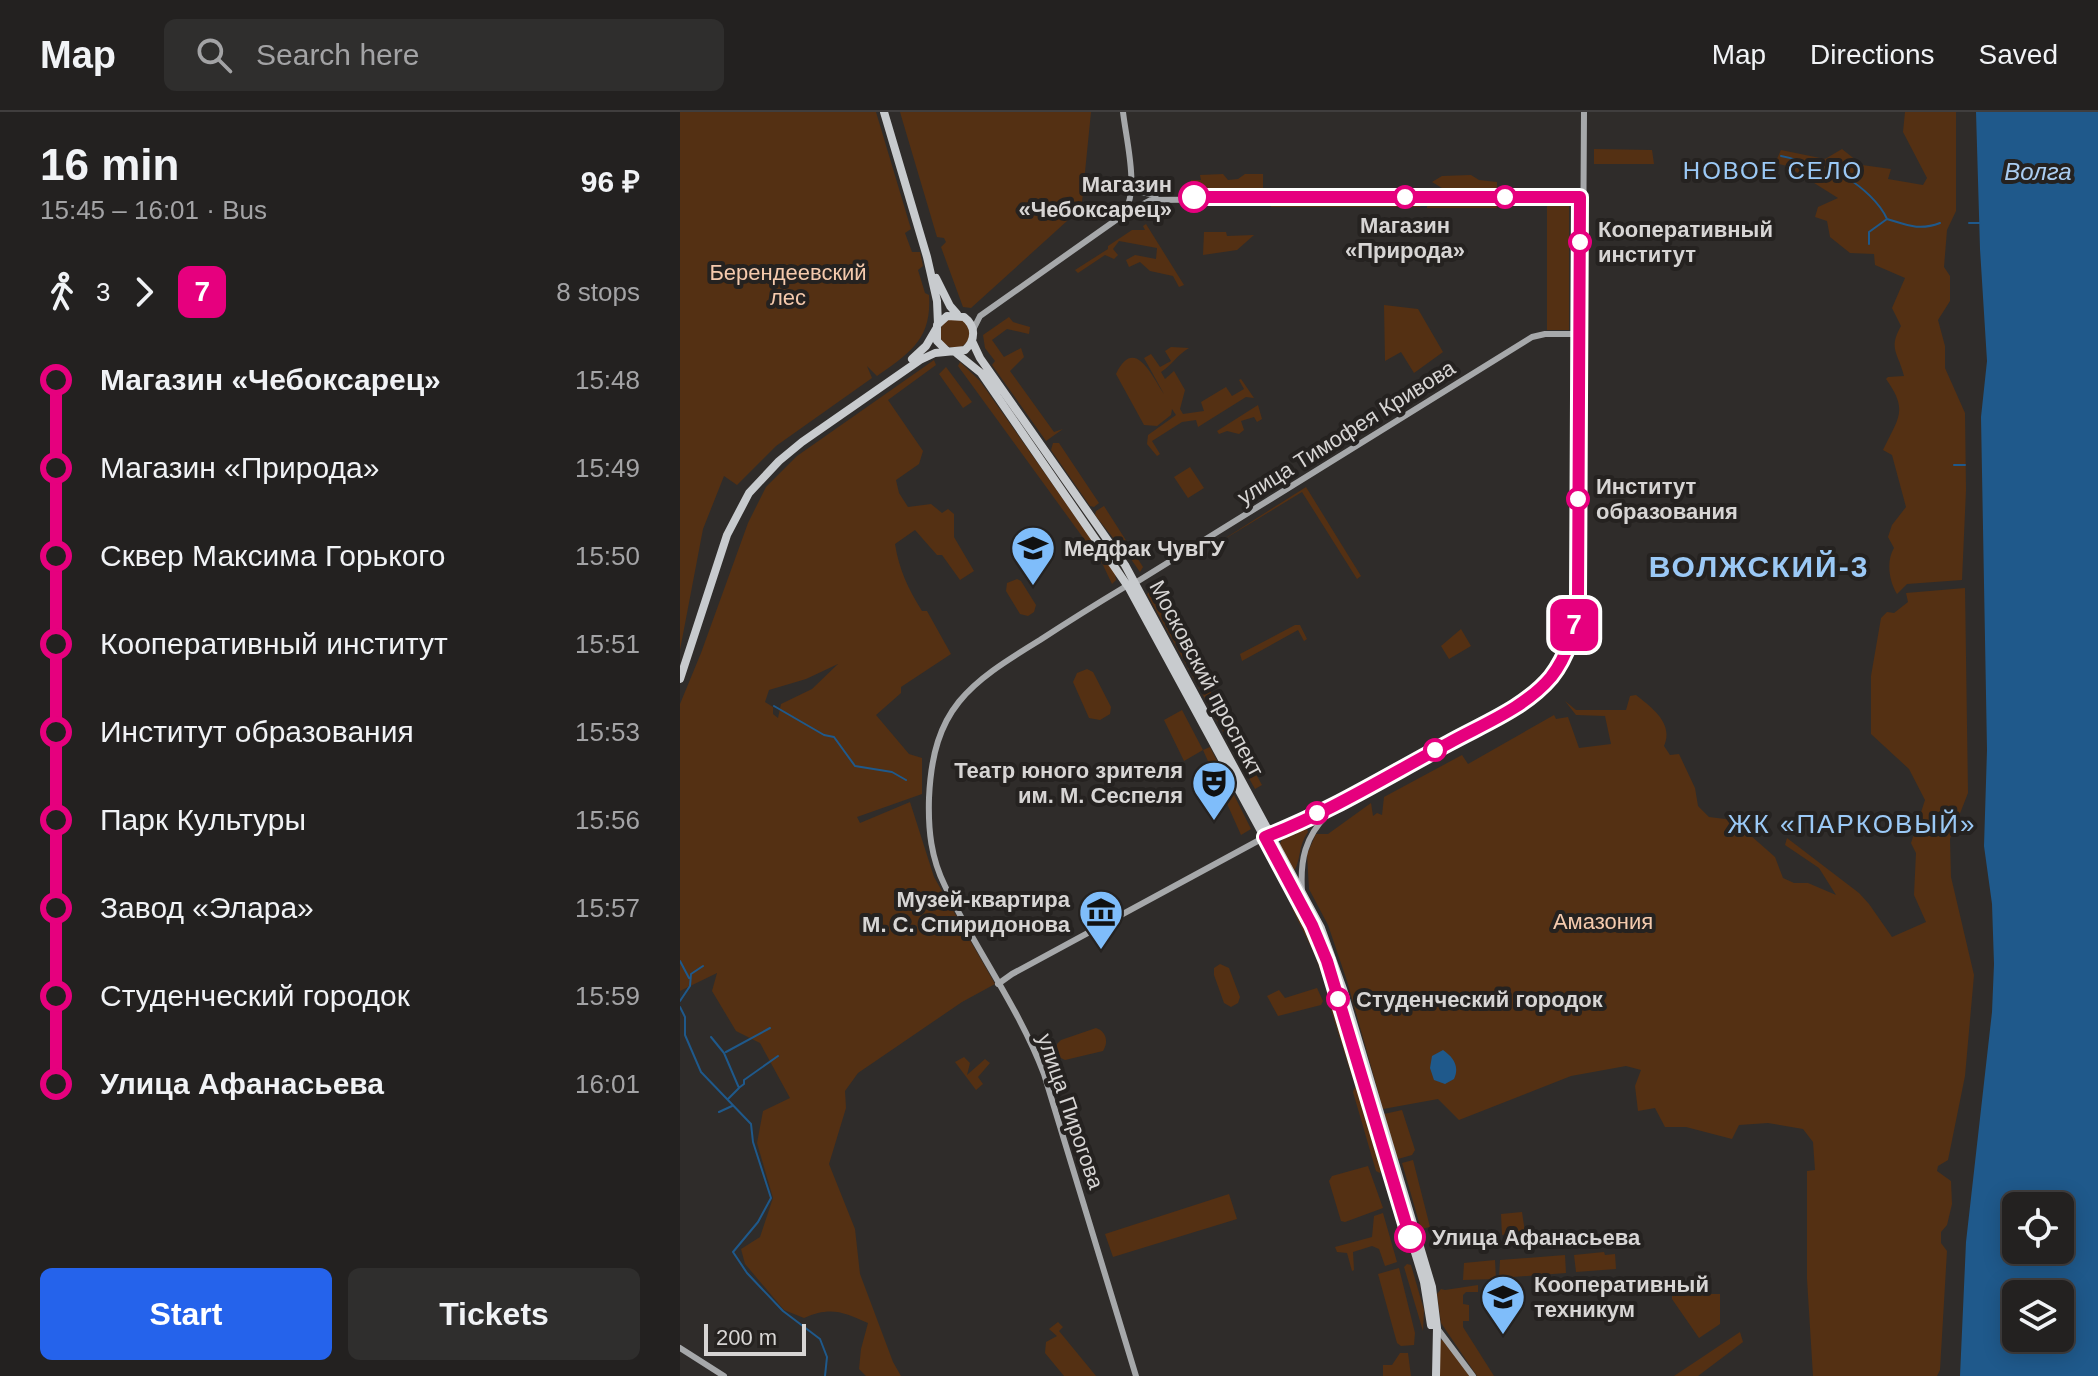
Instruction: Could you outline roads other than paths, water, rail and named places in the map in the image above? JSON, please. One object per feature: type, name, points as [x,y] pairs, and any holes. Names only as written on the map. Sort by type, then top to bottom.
[{"type":"main road","points":[[884,112],[927,257],[937,301],[937,341],[951,352]]},
{"type":"main road","points":[[973,330],[980,316],[1124,212],[1130,191],[1121,112]]},
{"type":"main road","points":[[1000,982],[1230,855],[1334,808],[1516,708],[1544,688],[1569,655],[1579,610],[1582,112]]},
{"type":"main road","points":[[1129,170],[1137,190],[1156,195],[1581,196]]},
{"type":"main road","points":[[1130,191],[1138,203]]},
{"type":"main road","points":[[680,664],[719,542],[748,488],[767,466],[792,444],[915,357],[931,340],[944,317],[978,313],[1124,212],[1156,195]]},
{"type":"main road","points":[[1138,203],[1185,196]]},
{"type":"main road","points":[[680,679],[727,535],[749,493],[763,476],[802,442],[909,367],[931,354],[965,350],[972,341],[971,323],[950,306],[927,257]]},
{"type":"main road","name":"улица Тимофея Кривова","points":[[1131,586],[1532,337],[1580,334]]},
{"type":"main road","name":"Московский проспект","points":[[972,341],[980,358],[1113,546],[1131,586],[1269,838],[1320,943],[1345,1008]]},
{"type":"main road","name":"Московский проспект","points":[[951,352],[981,373],[1131,586]]},
{"type":"main road","name":"улица Пирогова","points":[[1131,586],[990,674],[960,702],[944,728],[933,768],[930,823],[943,876],[1039,1057],[1138,1376]]},
{"type":"main road","points":[[1269,838],[1410,766]]},
{"type":"main road","points":[[1302,891],[1307,842],[1334,808]]},
{"type":"main road","name":"Московский проспект","points":[[1269,838],[1302,891],[1327,941],[1429,1288],[1434,1327],[1434,1376]]},
{"type":"main road","points":[[1434,1327],[1473,1376]]},
{"type":"main road","points":[[680,1348],[724,1376]]},
{"type":"water","name":"Волга","points":[[1976,112],[2098,112],[2098,1376],[1960,1376],[1966,1242],[1992,1012],[1994,964],[1992,904],[1984,846],[1987,750],[1981,417],[1987,361]]},
{"type":"water","points":[[1443,1050],[1456,1066],[1454,1079],[1445,1084],[1434,1080],[1430,1068],[1432,1056]]},
{"type":"waterway","points":[[1781,156],[1822,173],[1847,178],[1870,196],[1887,219],[1919,227],[1940,223]]},
{"type":"waterway","points":[[1869,244],[1869,232],[1887,219]]},
{"type":"waterway","points":[[1969,223],[1980,223]]},
{"type":"waterway","points":[[1954,465],[1965,465]]},
{"type":"waterway","points":[[774,706],[824,735],[834,737],[855,766],[892,772],[906,780]]},
{"type":"waterway","points":[[680,961],[689,978]]},
{"type":"waterway","points":[[680,1001],[690,986],[691,974],[703,966]]},
{"type":"waterway","points":[[680,1007],[685,1017],[685,1035],[701,1072],[751,1124],[753,1142],[771,1198],[758,1222],[733,1252],[747,1273],[783,1311],[820,1339],[827,1357],[825,1376]]},
{"type":"waterway","points":[[726,1052],[770,1028]]},
{"type":"waterway","points":[[711,1037],[724,1053],[739,1088],[728,1099]]},
{"type":"waterway","points":[[740,1087],[744,1080],[778,1056]]},
{"type":"waterway","points":[[719,1112],[732,1106]]},
{"type":"place","name":"Магазин «Чебоксарец»","points":[[1194,197]]},
{"type":"place","name":"Магазин «Природа»","points":[[1405,197]]},
{"type":"place","name":"Кооперативный институт","points":[[1580,242]]},
{"type":"place","name":"Институт образования","points":[[1578,499]]},
{"type":"place","name":"Медфак ЧувГУ","points":[[1033,587]]},
{"type":"place","name":"Театр юного зрителя им. М. Сеспеля","points":[[1214,822]]},
{"type":"place","name":"Музей-квартира М. С. Спиридонова","points":[[1101,951]]},
{"type":"place","name":"Студенческий городок","points":[[1338,999]]},
{"type":"place","name":"Улица Афанасьева","points":[[1410,1237]]},
{"type":"place","name":"Кооперативный техникум","points":[[1503,1336]]},
{"type":"district","name":"НОВОЕ СЕЛО","points":[[1773,171]]},
{"type":"district","name":"ВОЛЖСКИЙ-3","points":[[1759,567]]},
{"type":"district","name":"ЖК «ПАРКОВЫЙ»","points":[[1852,824]]},
{"type":"park label","name":"Берендеевский лес","points":[[788,284]]},
{"type":"park label","name":"Амазония","points":[[1603,921]]}]
